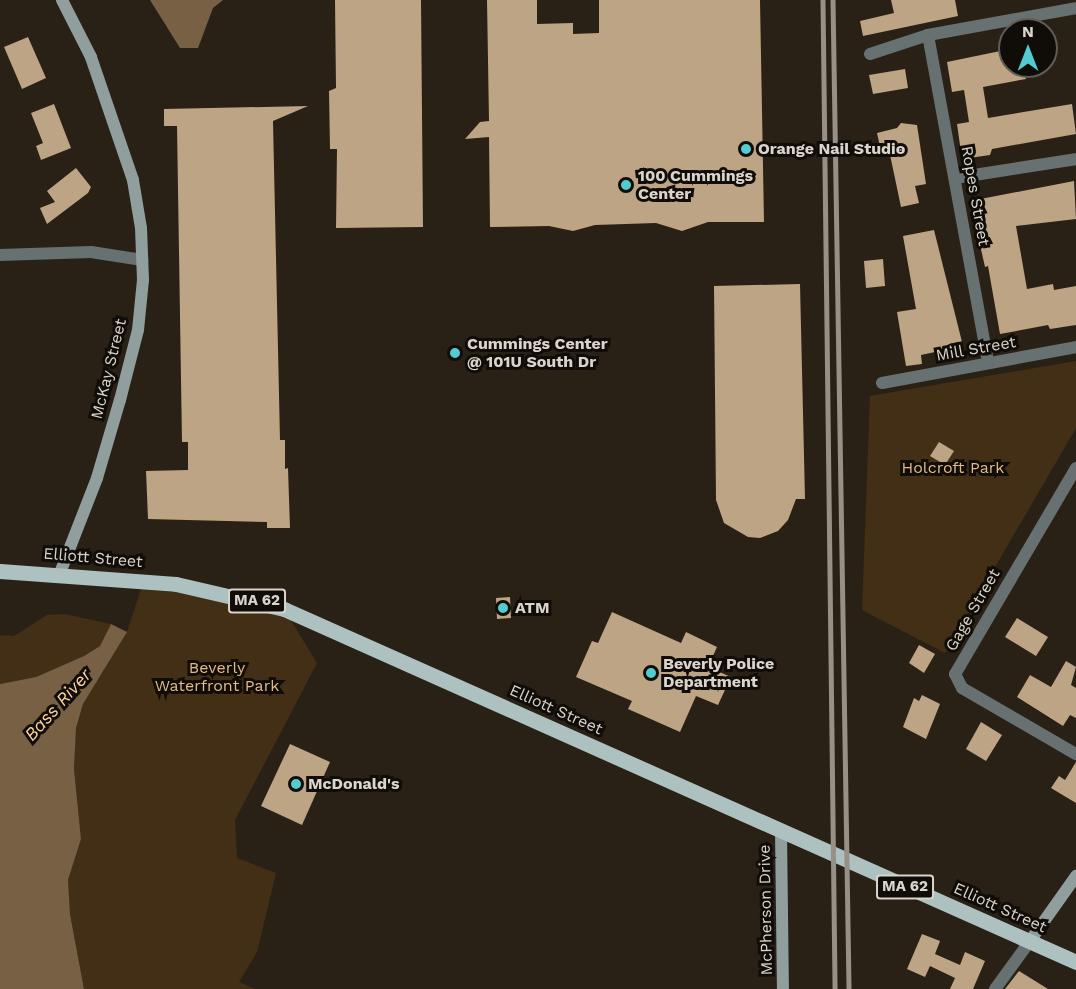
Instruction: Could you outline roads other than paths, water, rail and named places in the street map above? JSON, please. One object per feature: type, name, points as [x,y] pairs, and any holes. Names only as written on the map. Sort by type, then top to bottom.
[{"type":"main road","name":"McKay Street","points":[[60,573],[97,478],[125,380],[138,330],[142,260],[133,180],[115,119],[91,57],[62,0]]},
{"type":"main road","name":"Elliott Street","points":[[0,572],[60,573],[176,584],[284,609],[1076,962]]},
{"type":"main road","name":"McPherson Drive","points":[[781,831],[783,989]]},
{"type":"main road","points":[[1030,941],[1076,876]]},
{"type":"street","points":[[870,54],[928,35],[1076,8]]},
{"type":"street","name":"Ropes Street","points":[[928,35],[988,363]]},
{"type":"street","points":[[955,178],[1076,159]]},
{"type":"street","points":[[0,255],[91,252],[142,260]]},
{"type":"street","name":"Mill Street","points":[[882,383],[1076,347]]},
{"type":"street","name":"Gage Street","points":[[1076,468],[955,674],[962,688],[1076,754]]},
{"type":"street","points":[[995,989],[1030,941]]},
{"type":"water","points":[[150,0],[223,0],[213,8],[198,48],[180,48]]},
{"type":"water","name":"Bass River","points":[[111,624],[127,632],[83,704],[76,728],[74,769],[81,839],[68,880],[70,914],[84,989],[0,989],[0,684],[36,677],[84,656],[100,646]]},
{"type":"railway","points":[[823,0],[835,989]]},
{"type":"railway","points":[[833,0],[849,989]]},
{"type":"place","name":"Orange Nail Studio","points":[[746,149]]},
{"type":"place","name":"100 Cummings Center","points":[[626,185]]},
{"type":"place","name":"Cummings Center @ 101U South Dr","points":[[455,353]]},
{"type":"place","name":"ATM","points":[[503,608]]},
{"type":"place","name":"Beverly Police Department","points":[[651,673]]},
{"type":"place","name":"McDonald's","points":[[296,784]]},
{"type":"park label","name":"Holcroft Park","points":[[953,468]]},
{"type":"park label","name":"Beverly Waterfront Park","points":[[217,677]]}]
